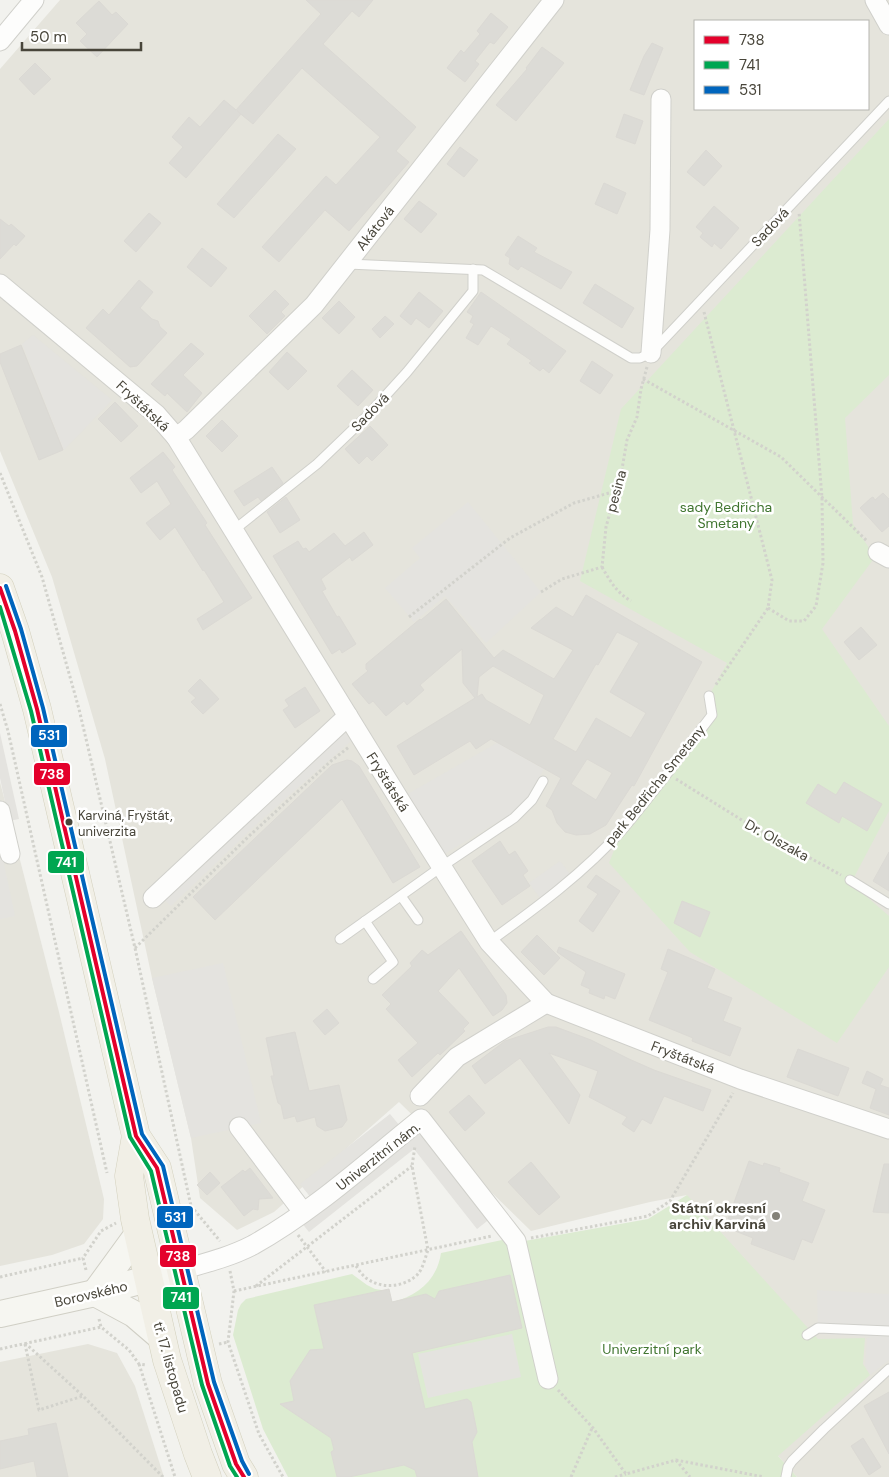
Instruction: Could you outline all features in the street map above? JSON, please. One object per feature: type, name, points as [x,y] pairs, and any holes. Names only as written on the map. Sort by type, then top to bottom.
[{"type":"main road","name":"tř. 17. listopadu","points":[[0,588],[38,708],[136,1136],[157,1168],[208,1384],[236,1464],[244,1477]]},
{"type":"main road","name":"tř. 17. listopadu","points":[[136,1136],[129,1176],[127,1229],[148,1280],[178,1395],[207,1477]]},
{"type":"main road","points":[[127,1229],[95,1293],[134,1314],[162,1338]]},
{"type":"main road","name":"Borovského","points":[[0,1314],[95,1293],[181,1270]]},
{"type":"street","points":[[0,41],[34,0]]},
{"type":"street","name":"Akátová","points":[[176,437],[186,430],[314,305],[554,0]]},
{"type":"street","points":[[875,0],[889,25]]},
{"type":"street","points":[[651,353],[660,230],[661,99]]},
{"type":"street","name":"Fryštátská","points":[[0,284],[156,414],[176,437],[489,942],[546,1003],[740,1079],[889,1129]]},
{"type":"street","points":[[153,898],[348,716]]},
{"type":"street","points":[[0,811],[3,833],[10,854]]},
{"type":"street","points":[[420,1096],[457,1057],[546,1003]]},
{"type":"street","name":"Univerzitní nám.","points":[[181,1270],[235,1253],[252,1245],[295,1218],[332,1191],[421,1120],[513,1236],[548,1379]]},
{"type":"street","points":[[239,1127],[295,1218]]},
{"type":"lane","name":"Sadová","points":[[651,353],[889,101]]},
{"type":"lane","points":[[347,264],[483,270],[631,358],[640,358],[651,353]]},
{"type":"lane","name":"Sadová","points":[[234,530],[317,464],[368,415],[407,372],[473,291],[473,270]]},
{"type":"lane","name":"park Bedřicha Smetany","points":[[489,942],[543,902],[592,860],[622,830],[712,715],[709,696]]},
{"type":"lane","points":[[340,938],[514,818],[532,800],[543,781]]},
{"type":"lane","points":[[850,880],[889,904]]},
{"type":"lane","points":[[401,896],[418,920]]},
{"type":"lane","points":[[365,921],[393,962],[373,979]]},
{"type":"lane","points":[[807,1335],[818,1328],[889,1332]]},
{"type":"lane","points":[[786,1477],[788,1466],[792,1461],[889,1369]]},
{"type":"path","points":[[768,608],[789,622],[804,621],[816,606],[823,563],[822,498],[797,198]]},
{"type":"path","points":[[701,300],[772,580],[768,608],[709,696]]},
{"type":"path","name":"pesina","points":[[602,567],[606,527],[617,491],[628,440],[637,417],[640,389],[651,353]]},
{"type":"path","points":[[643,379],[781,457],[884,555]]},
{"type":"path","points":[[0,474],[42,577],[79,709],[135,948],[191,1206]]},
{"type":"path","points":[[409,617],[510,538],[574,504],[617,491]]},
{"type":"path","points":[[542,592],[562,579],[602,567],[608,579],[622,596],[631,601]]},
{"type":"path","points":[[0,704],[8,731],[108,1176]]},
{"type":"path","points":[[135,948],[261,824],[331,761],[362,738]]},
{"type":"path","name":"Dr. Olszaka","points":[[667,773],[737,817],[850,880]]},
{"type":"path","points":[[234,1292],[428,1250],[648,1216],[670,1201],[740,1079]]},
{"type":"path","points":[[356,1266],[364,1277],[374,1283],[390,1286],[406,1283],[418,1274],[428,1250],[412,1166],[421,1120]]},
{"type":"path","points":[[255,1287],[412,1166]]},
{"type":"path","points":[[115,1214],[127,1229]]},
{"type":"path","points":[[295,1218],[307,1246],[327,1272]]},
{"type":"path","points":[[0,1277],[83,1258]]},
{"type":"path","points":[[0,1349],[101,1326]]},
{"type":"path","points":[[228,1342],[259,1434],[283,1477]]},
{"type":"path","points":[[25,1343],[83,1396],[163,1477]]},
{"type":"path","points":[[25,1343],[39,1410],[83,1396]]},
{"type":"path","points":[[139,1364],[175,1477]]},
{"type":"path","points":[[548,1379],[593,1428],[626,1474]]},
{"type":"path","points":[[571,1477],[593,1428]]},
{"type":"path","points":[[676,1460],[690,1477]]},
{"type":"path","points":[[615,1477],[676,1460],[764,1477]]},
{"type":"shaded area","points":[[60,0],[889,0],[889,1477],[797,1477],[778,1456],[687,1195],[531,1231],[399,1102],[274,1212],[237,1230],[200,1198],[191,1138],[152,978],[105,759],[52,577],[0,451],[0,69]]},
{"type":"shaded area","points":[[33,335],[112,400],[64,450],[22,344]]},
{"type":"shaded area","points":[[468,502],[541,592],[486,643],[445,596],[414,622],[385,588],[420,558],[412,548]]},
{"type":"shaded area","points":[[348,716],[359,734],[259,822],[171,906],[158,894]]},
{"type":"shaded area","points":[[0,733],[19,819],[9,821],[0,778]]},
{"type":"shaded area","points":[[497,743],[544,769],[527,798],[511,814],[436,859],[399,799]]},
{"type":"shaded area","points":[[0,782],[59,1012],[104,1199],[103,1219],[84,1244],[52,1255],[0,1266]]},
{"type":"shaded area","points":[[0,855],[2,855],[15,916],[0,919]]},
{"type":"shaded area","points":[[560,861],[572,877],[543,902],[529,883]]},
{"type":"shaded area","points":[[223,963],[261,1123],[191,1138],[152,978]]},
{"type":"shaded area","points":[[390,1114],[405,1132],[421,1119],[496,1214],[477,1229],[414,1149],[309,1232],[297,1217],[315,1203],[300,1184]]},
{"type":"shaded area","points":[[817,1290],[889,1294],[889,1360],[870,1375],[865,1364],[867,1338],[874,1337],[818,1334]]},
{"type":"shaded area","points":[[512,1334],[521,1377],[428,1398],[418,1354]]},
{"type":"shaded area","points":[[88,1344],[117,1353],[135,1386],[164,1477],[0,1477],[0,1362]]},
{"type":"green space","name":"sady Bedřicha Smetany","points":[[889,119],[889,375],[845,418],[853,524],[875,557],[822,629],[889,726],[889,811],[851,883],[889,916],[889,967],[837,1043],[690,952],[609,863],[622,830],[712,715],[709,696],[727,663],[580,581],[621,409]]},
{"type":"green space","name":"Univerzitní park","points":[[687,1195],[818,1339],[865,1338],[863,1364],[870,1375],[778,1456],[797,1477],[288,1477],[263,1429],[233,1335],[238,1310],[246,1299],[352,1274],[375,1289],[388,1291],[392,1302],[410,1296],[431,1279],[439,1263],[441,1253],[502,1240],[519,1242],[648,1219]]},
{"type":"building","points":[[306,0],[373,0],[359,17],[352,11],[323,44],[416,127],[396,151],[409,162],[349,231],[325,210],[279,262],[262,247],[326,176],[336,185],[380,137],[302,68],[253,124],[241,114],[186,178],[169,163],[183,147],[172,137],[189,117],[200,127],[224,100],[236,110],[321,14]]},
{"type":"building","points":[[99,1],[112,15],[116,12],[128,24],[97,57],[80,41],[87,34],[76,23]]},
{"type":"building","points":[[491,13],[508,27],[494,44],[490,42],[475,61],[479,64],[465,82],[447,68],[461,50],[464,53],[480,34],[477,31]]},
{"type":"building","points":[[652,43],[663,48],[644,95],[630,90],[644,56]]},
{"type":"building","points":[[542,47],[564,63],[516,121],[496,105],[527,69]]},
{"type":"building","points":[[35,63],[51,79],[34,95],[19,79]]},
{"type":"building","points":[[624,114],[643,121],[635,144],[616,137]]},
{"type":"building","points":[[278,134],[296,149],[234,218],[217,204]]},
{"type":"building","points":[[460,147],[478,160],[464,177],[447,164]]},
{"type":"building","points":[[706,150],[722,166],[704,186],[687,172]]},
{"type":"building","points":[[604,183],[626,193],[617,214],[595,204]]},
{"type":"building","points":[[419,201],[437,214],[421,233],[404,219]]},
{"type":"building","points":[[714,206],[739,228],[721,249],[714,243],[712,247],[700,237],[703,233],[696,227]]},
{"type":"building","points":[[149,213],[161,223],[136,252],[124,241]]},
{"type":"building","points":[[0,219],[9,226],[11,224],[25,236],[16,246],[14,244],[0,259]]},
{"type":"building","points":[[518,236],[537,248],[534,252],[572,272],[561,289],[521,266],[518,270],[509,264],[510,258],[505,255]]},
{"type":"building","points":[[202,248],[227,268],[211,287],[187,267]]},
{"type":"building","points":[[139,280],[153,292],[140,308],[152,319],[158,321],[160,327],[167,333],[137,366],[130,367],[86,328],[103,309],[109,315]]},
{"type":"building","points":[[595,284],[634,308],[622,328],[583,303]]},
{"type":"building","points":[[275,290],[289,304],[281,312],[285,316],[267,334],[249,316]]},
{"type":"building","points":[[419,292],[443,311],[429,328],[416,318],[411,325],[400,316]]},
{"type":"building","points":[[481,292],[566,351],[549,373],[543,368],[540,371],[529,363],[532,361],[507,344],[511,339],[491,326],[478,345],[466,338],[474,324],[470,322],[473,316],[467,312]]},
{"type":"building","points":[[339,301],[355,317],[339,334],[322,318]]},
{"type":"building","points":[[385,316],[394,324],[380,338],[372,329]]},
{"type":"building","points":[[191,343],[204,354],[183,375],[202,393],[187,412],[167,393],[165,396],[151,384]]},
{"type":"building","points":[[21,345],[63,450],[39,460],[0,362],[0,354]]},
{"type":"building","points":[[287,352],[307,371],[288,390],[269,372]]},
{"type":"building","points":[[592,361],[613,375],[600,394],[580,381]]},
{"type":"building","points":[[352,370],[373,390],[358,406],[337,386]]},
{"type":"building","points":[[115,402],[138,426],[121,442],[98,419]]},
{"type":"building","points":[[222,420],[238,436],[222,452],[206,436]]},
{"type":"building","points":[[370,426],[388,445],[372,461],[367,456],[359,464],[345,449]]},
{"type":"building","points":[[163,452],[175,467],[172,470],[207,523],[205,525],[252,598],[203,630],[197,619],[224,602],[175,527],[160,540],[146,523],[171,504],[157,481],[141,493],[130,478]]},
{"type":"building","points":[[272,467],[283,483],[261,501],[258,497],[244,506],[234,491]]},
{"type":"building","points":[[883,493],[889,499],[889,526],[882,532],[860,508],[871,498],[873,497],[875,500]]},
{"type":"building","points":[[286,497],[300,520],[280,533],[267,512]]},
{"type":"building","points":[[364,532],[373,545],[352,561],[350,557],[321,579],[326,589],[322,591],[356,644],[342,653],[340,649],[332,654],[273,556],[298,541],[303,549],[306,548],[309,552],[334,533],[345,546]]},
{"type":"building","points":[[586,595],[702,662],[634,786],[632,785],[606,825],[590,834],[576,835],[565,832],[557,823],[552,810],[546,806],[561,778],[491,739],[476,749],[470,741],[414,775],[397,746],[475,698],[463,683],[462,649],[420,685],[424,690],[407,705],[404,701],[386,716],[373,701],[369,704],[352,684],[368,671],[366,664],[446,599],[494,658],[503,650],[554,679],[573,650],[531,628],[556,607],[573,617]],"holes":[[[617,632],[639,643],[610,692],[646,713],[631,738],[596,718],[576,752],[553,739],[596,664],[598,665]],[[493,666],[544,695],[530,725],[486,700],[482,694],[477,697],[479,677]],[[587,759],[612,773],[596,800],[571,784]]]},
{"type":"building","points":[[861,627],[877,645],[859,660],[844,642]]},
{"type":"building","points":[[200,679],[219,699],[203,714],[191,702],[196,698],[188,691]]},
{"type":"building","points":[[305,687],[320,711],[295,728],[283,710],[289,706],[285,700]]},
{"type":"building","points":[[347,760],[359,766],[420,867],[393,883],[342,799],[215,920],[193,897],[332,765]]},
{"type":"building","points":[[844,782],[882,804],[867,831],[842,816],[839,823],[806,803],[818,784],[836,795]]},
{"type":"building","points":[[500,841],[509,855],[515,851],[528,871],[523,875],[530,886],[502,905],[472,861]]},
{"type":"building","points":[[889,852],[889,891],[873,881]]},
{"type":"building","points":[[596,875],[620,891],[593,932],[579,921],[598,894],[587,887]]},
{"type":"building","points":[[682,901],[710,912],[700,937],[674,923]]},
{"type":"building","points":[[461,931],[506,995],[507,1003],[502,1010],[493,1016],[459,968],[438,991],[469,1023],[463,1029],[465,1031],[440,1055],[438,1053],[412,1077],[398,1060],[418,1043],[386,1009],[391,1004],[382,995],[412,966],[410,963],[422,950],[428,955]]},
{"type":"building","points":[[537,935],[560,958],[544,975],[521,952]]},
{"type":"building","points":[[559,947],[625,974],[615,999],[605,995],[604,999],[589,993],[590,989],[581,985],[586,972],[557,952]]},
{"type":"building","points":[[668,949],[715,969],[707,988],[732,998],[723,1021],[741,1028],[730,1056],[692,1041],[693,1038],[649,1020],[668,972],[661,969]]},
{"type":"building","points":[[327,1009],[339,1023],[325,1035],[313,1021]]},
{"type":"building","points":[[548,1027],[556,1027],[591,1040],[654,1070],[711,1090],[703,1111],[664,1096],[651,1124],[642,1119],[634,1132],[622,1124],[627,1117],[589,1097],[598,1071],[549,1053],[580,1095],[569,1124],[520,1058],[485,1084],[472,1066],[505,1041]]},
{"type":"building","points":[[295,1032],[309,1091],[339,1085],[347,1120],[342,1127],[325,1131],[317,1126],[315,1117],[297,1122],[295,1116],[284,1119],[271,1076],[274,1076],[266,1038]]},
{"type":"building","points":[[798,1049],[849,1068],[838,1096],[787,1077]]},
{"type":"building","points":[[867,1071],[883,1079],[880,1085],[889,1088],[889,1115],[870,1108],[876,1089],[862,1083]]},
{"type":"building","points":[[469,1095],[485,1113],[465,1131],[449,1112]]},
{"type":"building","name":"Státní okresní archiv Karviná","points":[[749,1161],[763,1166],[764,1163],[780,1168],[779,1172],[809,1183],[802,1201],[825,1210],[812,1243],[802,1239],[794,1260],[751,1244],[753,1238],[735,1231],[737,1226],[727,1222]]},
{"type":"building","points":[[531,1162],[560,1197],[539,1215],[508,1182]]},
{"type":"building","points":[[884,1164],[889,1164],[889,1213],[873,1212]]},
{"type":"building","points":[[250,1168],[273,1198],[259,1199],[258,1210],[253,1209],[244,1216],[221,1187],[243,1170],[245,1172]]},
{"type":"building","points":[[210,1172],[220,1183],[207,1195],[197,1185]]},
{"type":"building","points":[[510,1275],[522,1328],[412,1353],[425,1409],[467,1399],[471,1402],[477,1432],[472,1442],[478,1477],[417,1477],[415,1470],[404,1465],[349,1477],[337,1477],[331,1452],[334,1450],[331,1438],[280,1404],[294,1401],[290,1381],[310,1350],[324,1349],[314,1305],[389,1289],[392,1302],[426,1294],[435,1299],[439,1291]]},
{"type":"building","points":[[889,1392],[889,1454],[864,1406]]},
{"type":"building","points":[[56,1423],[68,1477],[37,1477],[34,1461],[0,1469],[0,1441],[29,1435],[28,1429]]},
{"type":"building","points":[[863,1438],[881,1467],[869,1475],[851,1446]]},
{"type":"transit line","name":"531","points":[[6,586],[21,629],[43,708],[142,1134],[163,1166],[214,1382],[242,1461],[249,1474]]},
{"type":"transit line","name":"738","points":[[0,588],[15,631],[37,709],[136,1136],[157,1168],[208,1384],[236,1464],[244,1477]]},
{"type":"transit line","name":"741","points":[[0,607],[31,711],[130,1137],[151,1171],[202,1385],[230,1466],[237,1477]]},
{"type":"place","name":"Karviná, Fryštát, univerzita","points":[[69,822]]},
{"type":"place","name":"Státní okresní archiv Karviná","points":[[776,1216]]}]
